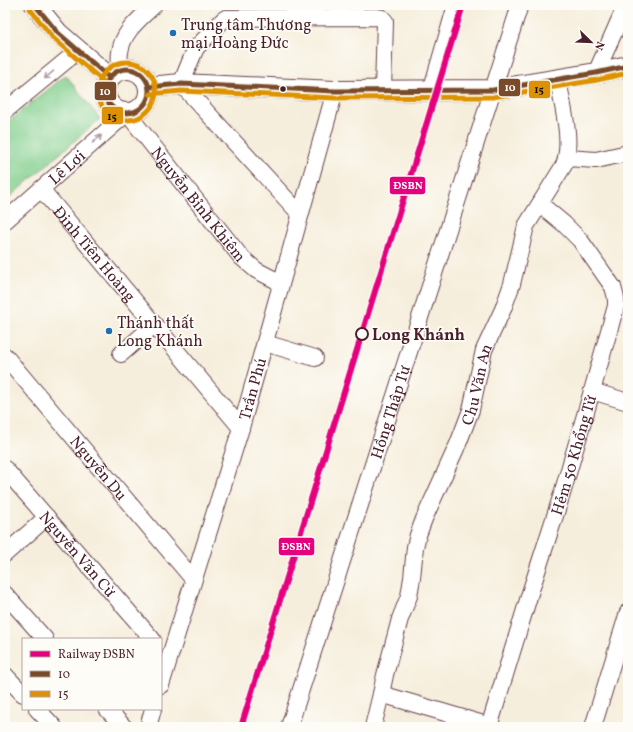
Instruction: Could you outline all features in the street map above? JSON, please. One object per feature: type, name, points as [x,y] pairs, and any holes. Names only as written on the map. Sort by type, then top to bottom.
[{"type":"main road","points":[[35,5],[58,33],[79,50],[115,74]]},
{"type":"main road","points":[[149,87],[181,84],[383,91],[493,90],[596,73],[628,66]]},
{"type":"main road","points":[[130,69],[137,71],[145,78],[149,87],[148,98],[145,104],[136,111],[127,113],[119,112],[108,102],[106,89],[115,74],[130,69]]},
{"type":"street","points":[[115,74],[122,40],[127,32],[154,5]]},
{"type":"street","points":[[431,91],[456,5]]},
{"type":"street","name":"Hồng Thập Tự","points":[[289,727],[520,5]]},
{"type":"street","points":[[596,73],[626,5]]},
{"type":"street","points":[[300,214],[181,84],[196,48],[226,18],[382,18],[385,21],[383,91]]},
{"type":"street","points":[[5,111],[79,50]]},
{"type":"street","name":"Chu Văn An","points":[[373,727],[387,664],[400,619],[409,596],[418,534],[458,444],[473,404],[484,350],[503,309],[512,284],[526,226],[567,158],[567,130],[558,79]]},
{"type":"street","name":"Trần Phú","points":[[162,677],[165,654],[193,579],[241,428],[335,90]]},
{"type":"street","name":"Lê Lợi","points":[[5,221],[127,113]]},
{"type":"street","name":"Nguyễn Bỉnh Khiêm","points":[[127,113],[241,257],[256,270],[281,283]]},
{"type":"street","points":[[567,158],[596,160],[628,153]]},
{"type":"street","name":"Đinh Tiên Hoàng","points":[[41,189],[241,428]]},
{"type":"street","name":"Hẻm 50 Khổng Tử","points":[[490,727],[592,391],[616,306],[616,298],[620,288],[580,240],[540,204]]},
{"type":"street","points":[[121,354],[154,325]]},
{"type":"street","points":[[265,343],[315,358]]},
{"type":"street","name":"Nguyễn Du","points":[[5,356],[193,579]]},
{"type":"street","points":[[592,391],[628,402]]},
{"type":"street","name":"Nguyễn Văn Cừ","points":[[5,469],[151,638]]},
{"type":"street","points":[[5,554],[47,517]]},
{"type":"street","points":[[5,594],[44,638]]},
{"type":"street","points":[[593,727],[628,612]]},
{"type":"street","points":[[5,675],[22,693]]},
{"type":"street","points":[[381,694],[490,727]]},
{"type":"street","points":[[38,710],[54,727]]},
{"type":"street","points":[[109,710],[124,727]]},
{"type":"street","points":[[148,727],[154,710]]},
{"type":"green space","points":[[66,75],[100,119],[5,201],[5,124]]},
{"type":"rail line","name":"ĐSBN","points":[[241,727],[463,5]]},
{"type":"transit line","name":"10","points":[[35,5],[58,33],[110,78]]},
{"type":"transit line","name":"15","points":[[30,9],[53,38],[105,83]]},
{"type":"transit line","name":"15","points":[[127,62],[138,64],[151,75],[154,80],[156,91],[154,102],[143,115],[138,118],[127,120],[116,118],[103,107],[100,102],[98,91],[100,80],[111,67],[116,64],[127,62]]},
{"type":"transit line","name":"10","points":[[149,87],[181,84],[335,91],[493,90],[596,73],[628,66]]},
{"type":"transit line","name":"10","points":[[127,69],[139,73],[145,79],[149,91],[145,103],[139,109],[127,113],[115,109],[109,103],[105,91],[109,79],[115,73],[127,69]]},
{"type":"transit line","name":"15","points":[[150,94],[181,91],[335,98],[493,97],[597,80],[628,73]]},
{"type":"place","name":"Trung tâm Thương mại Hoàng Đức","points":[[173,33]]},
{"type":"place","name":"Thánh thất Long Khánh","points":[[109,331]]},
{"type":"place","name":"Long Khánh","points":[[362,334]]}]
